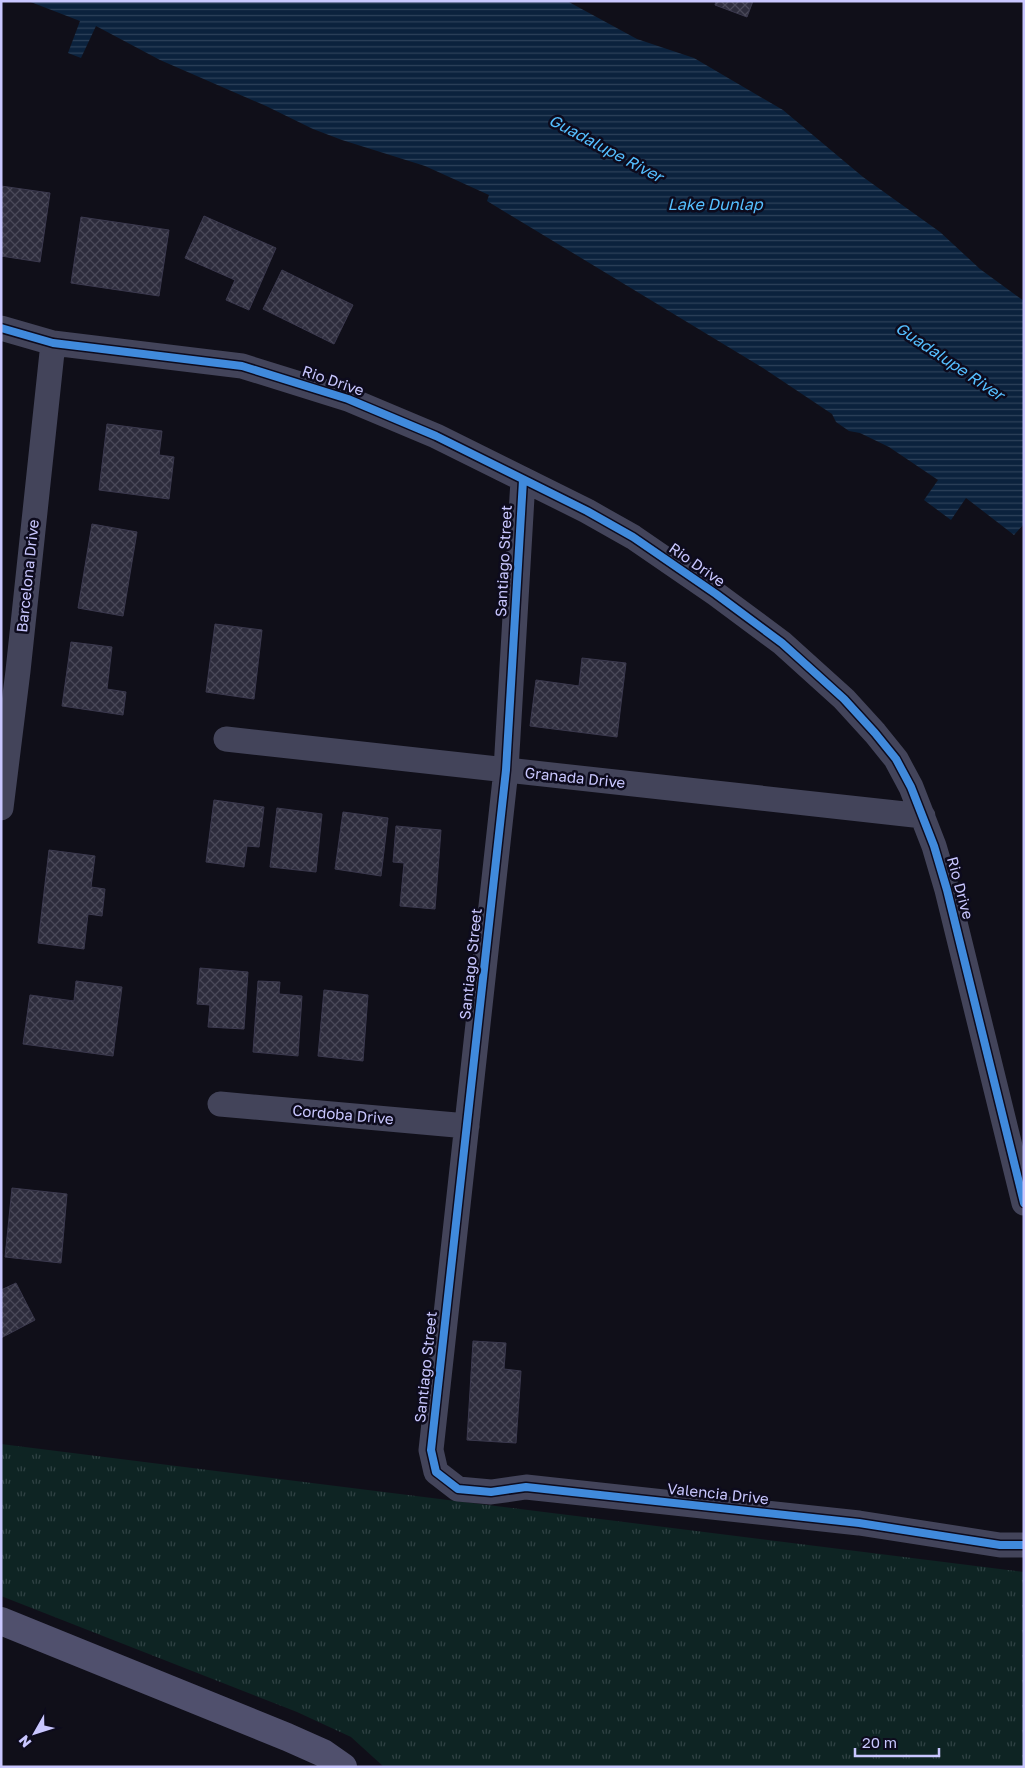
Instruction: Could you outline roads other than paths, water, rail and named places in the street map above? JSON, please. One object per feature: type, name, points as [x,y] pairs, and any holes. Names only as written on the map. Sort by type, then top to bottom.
[{"type":"main road","points":[[1,1621],[323,1753],[343,1767]]},
{"type":"street","name":"Rio Drive","points":[[1,328],[53,342],[242,366],[348,399],[436,436],[588,512],[633,538],[716,594],[782,643],[844,699],[875,733],[896,759],[911,787],[923,816],[947,890],[1024,1203]]},
{"type":"street","name":"Barcelona Drive","points":[[1,808],[10,670],[53,342]]},
{"type":"street","name":"Santiago Street","points":[[431,1450],[506,770],[523,480]]},
{"type":"street","name":"Granada Drive","points":[[226,739],[923,816]]},
{"type":"street","name":"Cordoba Drive","points":[[220,1104],[467,1126]]},
{"type":"street","name":"Valencia Drive","points":[[431,1450],[436,1472],[458,1489],[492,1492],[526,1487],[859,1523],[1000,1545],[1024,1545]]},
{"type":"water","name":"Lake Dunlap","points":[[28,1],[567,1],[637,39],[694,58],[783,110],[863,177],[940,232],[980,269],[1024,301],[1024,524],[1014,535],[966,498],[951,520],[924,500],[938,480],[889,447],[860,433],[849,431],[836,422],[832,414],[763,368],[487,201],[489,195],[425,166],[313,129],[266,106],[160,60],[96,26],[81,58],[68,53],[80,21]]},
{"type":"water label","name":"Guadalupe River","points":[[606,148]]},
{"type":"water label","name":"Guadalupe River","points":[[950,361]]}]
